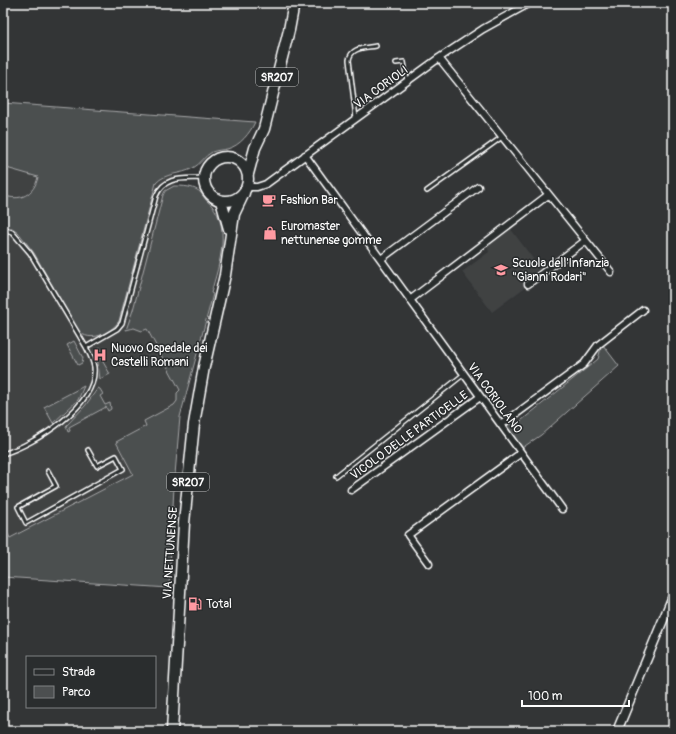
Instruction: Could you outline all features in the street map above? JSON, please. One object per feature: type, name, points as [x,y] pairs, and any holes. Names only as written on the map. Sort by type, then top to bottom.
[{"type":"main road","name":"SR207","points":[[245,190],[255,148],[264,129],[289,30],[294,3]]},
{"type":"main road","points":[[237,159],[255,148]]},
{"type":"main road","points":[[245,190],[234,200],[222,201],[214,198],[208,193],[203,178],[209,164],[215,159],[222,157],[237,159],[243,164],[248,174]]},
{"type":"main road","name":"VIA NETTUNENSE","points":[[172,731],[183,542],[192,447],[201,383],[221,295],[235,211],[245,190]]},
{"type":"main road","name":"VIA NETTUNENSE","points":[[222,201],[231,237]]},
{"type":"street","name":"VIA CORIOLI","points":[[245,190],[266,184],[438,58],[477,32],[528,3]]},
{"type":"street","points":[[438,58],[610,272]]},
{"type":"street","name":"VIA CORIOLANO","points":[[305,155],[562,509]]},
{"type":"street","points":[[380,259],[478,187]]},
{"type":"street","points":[[410,300],[548,195]]},
{"type":"street","points":[[528,284],[585,242]]},
{"type":"street","points":[[501,425],[584,364],[598,345],[643,310]]},
{"type":"street","name":"VICOLO DELLE PARTICELLE","points":[[351,490],[480,397]]},
{"type":"street","points":[[429,564],[408,535],[521,453]]},
{"type":"street","points":[[616,731],[673,596]]},
{"type":"lane","points":[[356,118],[349,60],[350,55],[355,50],[376,46]]},
{"type":"lane","points":[[396,63],[404,62],[407,81]]},
{"type":"lane","points":[[427,191],[502,137]]},
{"type":"lane","points":[[86,347],[117,329],[124,319],[156,196],[160,189],[170,180],[203,178]]},
{"type":"lane","points":[[3,229],[12,232],[30,254],[86,347],[92,360],[94,370],[91,384],[82,400],[67,417],[28,444],[3,454]]},
{"type":"lane","points":[[336,476],[464,374]]},
{"type":"lane","points":[[48,472],[56,486],[18,507],[26,523],[123,469],[116,456],[97,466],[88,450]]},
{"type":"shaded area","name":"Nuovo Ospedale dei Castelli Romani","points":[[3,103],[255,122],[250,132],[234,146],[212,152],[193,168],[173,174],[174,186],[194,189],[200,192],[210,203],[220,220],[223,239],[221,255],[211,293],[213,294],[180,417],[174,486],[169,588],[3,577]]},
{"type":"shaded area","name":"Scuola dell'Infanzia \"Gianni Rodari\"","points":[[510,228],[540,268],[528,276],[528,285],[492,312],[462,272],[489,252],[487,245]]},
{"type":"green space","points":[[3,103],[255,122],[247,135],[236,145],[227,149],[212,152],[193,168],[164,177],[156,183],[119,321],[110,330],[94,337],[83,335],[78,331],[34,253],[18,232],[12,228],[3,227],[3,195],[15,198],[25,195],[33,188],[38,177],[3,167]]},
{"type":"green space","points":[[174,186],[195,189],[202,194],[215,209],[220,220],[222,244],[218,270],[211,293],[213,294],[180,417],[174,486],[169,588],[3,577],[3,525],[10,538],[133,474],[116,442],[146,426],[144,421],[174,405],[177,401],[177,393],[180,390],[147,329],[142,331],[134,328],[126,330],[133,310],[163,195],[165,191]]},
{"type":"green space","points":[[74,341],[83,358],[82,363],[78,365],[67,345]]},
{"type":"green space","points":[[603,345],[619,366],[541,435],[522,448],[506,426],[511,422],[517,424],[598,359]]},
{"type":"green space","points":[[100,347],[102,353],[99,355],[110,374],[100,379],[97,356]]},
{"type":"green space","points":[[84,386],[78,400],[53,423],[44,407]]},
{"type":"green space","points":[[98,388],[103,394],[100,396],[105,405],[110,403],[111,409],[108,411],[106,407],[69,427],[70,431],[68,432],[66,426],[85,406]]},
{"type":"place","name":"Fashion Bar","points":[[269,200]]},
{"type":"place","name":"Euromaster nettunense gomme","points":[[270,233]]},
{"type":"place","name":"Scuola dell'Infanzia \"Gianni Rodari\"","points":[[501,270]]},
{"type":"place","name":"Nuovo Ospedale dei Castelli Romani","points":[[100,355]]},
{"type":"place","name":"Total","points":[[195,604]]}]
